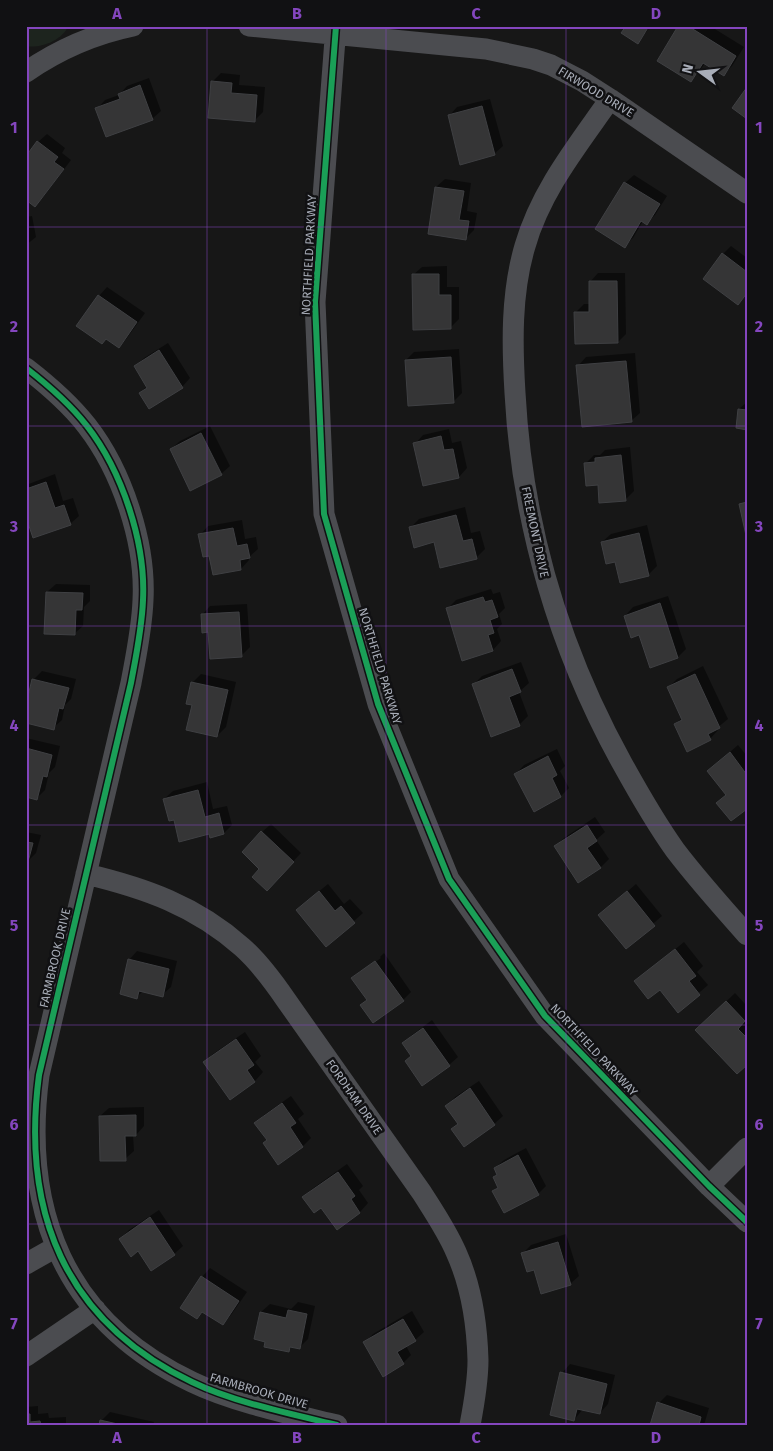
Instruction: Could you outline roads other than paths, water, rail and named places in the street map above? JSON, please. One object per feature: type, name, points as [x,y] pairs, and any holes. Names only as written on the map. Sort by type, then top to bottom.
[{"type":"street","points":[[26,72],[90,32],[133,26]]},
{"type":"street","name":"FIRWOOD DRIVE","points":[[249,26],[336,30],[486,49],[525,57],[558,69],[610,98],[747,193]]},
{"type":"street","name":"NORTHFIELD PARKWAY","points":[[336,30],[315,302],[324,514],[378,704],[449,879],[545,1016],[709,1186],[747,1222]]},
{"type":"street","name":"FREEMONT DRIVE","points":[[610,98],[544,197],[524,247],[514,319],[513,361],[516,415],[525,486],[532,525],[549,592],[586,692],[604,731],[650,811],[675,849],[709,892],[747,934]]},
{"type":"street","name":"FARMBROOK DRIVE","points":[[26,368],[68,404],[87,426],[107,456],[121,486],[135,528],[141,562],[143,599],[138,646],[131,683],[39,1075],[35,1105],[35,1161],[39,1188],[56,1247],[78,1288],[95,1309],[128,1342],[158,1365],[194,1383],[232,1398],[337,1425]]},
{"type":"street","name":"FORDHAM DRIVE","points":[[86,874],[138,887],[162,896],[214,924],[243,947],[266,972],[422,1193],[442,1224],[456,1252],[466,1278],[471,1301],[478,1362],[470,1425]]},
{"type":"street","points":[[709,1186],[747,1148]]},
{"type":"street","points":[[26,1264],[56,1247]]},
{"type":"street","points":[[26,1356],[95,1309]]}]
